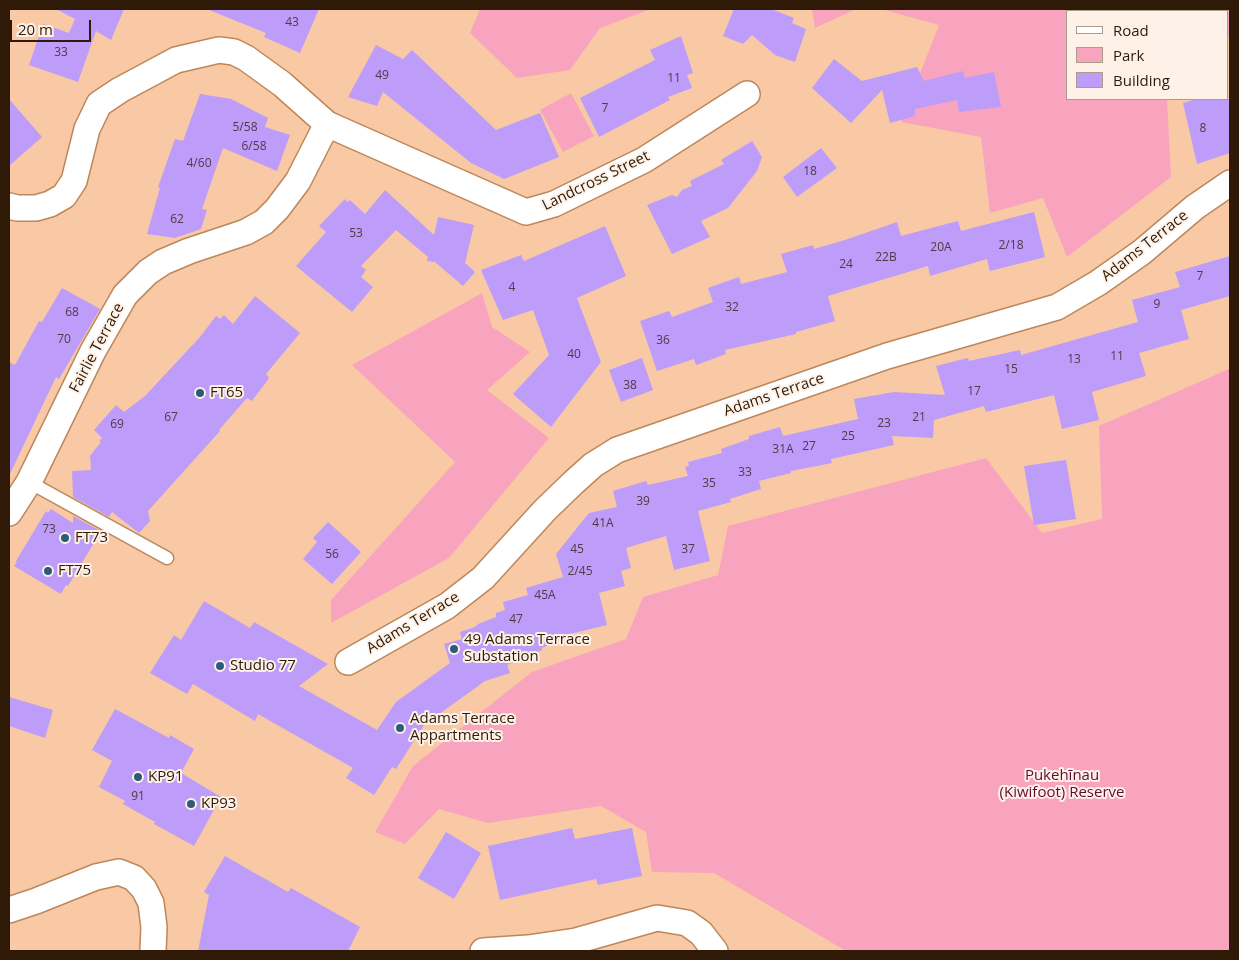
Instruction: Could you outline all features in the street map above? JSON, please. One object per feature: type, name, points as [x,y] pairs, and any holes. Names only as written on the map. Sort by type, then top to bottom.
[{"type":"street","name":"Landcross Street","points":[[9,206],[36,208],[50,204],[64,196],[74,181],[87,129],[99,104],[176,60],[205,52],[219,50],[234,52],[246,58],[282,84],[327,124],[526,212],[554,204],[644,160],[746,94]]},
{"type":"street","name":"Fairlie Terrace","points":[[9,513],[29,482],[93,351],[125,295],[148,272],[163,262],[189,251],[246,232],[264,222],[277,209],[298,181],[327,124]]},
{"type":"street","name":"Adams Terrace","points":[[348,662],[447,606],[483,578],[573,482],[593,465],[617,450],[887,356],[1057,307],[1113,273],[1142,252],[1195,207],[1230,183]]},
{"type":"street","points":[[9,910],[36,902],[96,877],[119,872],[134,878],[144,888],[151,903],[154,927],[153,951]]},
{"type":"street","points":[[483,951],[528,948],[576,941],[658,918],[687,922],[701,932],[715,951]]},
{"type":"lane","points":[[29,482],[167,558]]},
{"type":"green space","points":[[480,9],[651,9],[600,28],[570,70],[517,78],[470,33]]},
{"type":"green space","points":[[812,9],[856,9],[815,28]]},
{"type":"green space","points":[[881,9],[1230,9],[1229,35],[1229,10],[1066,10],[1066,100],[1167,100],[1171,177],[1067,257],[1043,198],[990,213],[981,137],[901,122],[939,25]]},
{"type":"green space","points":[[571,93],[594,136],[563,152],[540,110]]},
{"type":"green space","points":[[482,293],[492,327],[530,352],[487,390],[549,438],[449,558],[331,623],[331,600],[455,462],[352,365]]},
{"type":"green space","name":"Pukehīnau (Kiwifoot) Reserve","points":[[1229,369],[1230,951],[846,951],[714,873],[652,872],[646,832],[601,806],[488,823],[439,809],[405,844],[375,832],[413,766],[532,672],[626,639],[643,597],[718,575],[728,526],[986,458],[1042,533],[1102,519],[1099,426]]},
{"type":"building","points":[[56,9],[124,9],[111,40],[96,31],[78,82],[29,65],[43,24],[69,33],[75,19]]},
{"type":"building","points":[[209,9],[319,9],[300,53],[264,37],[266,33]]},
{"type":"building","points":[[734,9],[771,9],[794,18],[792,23],[806,29],[795,62],[775,55],[752,35],[743,44],[723,36]]},
{"type":"building","points":[[681,36],[693,73],[687,75],[692,88],[668,97],[670,100],[599,137],[580,98],[655,60],[650,50]]},
{"type":"building","points":[[376,45],[403,59],[412,50],[496,130],[540,113],[559,157],[504,179],[471,163],[383,92],[377,106],[348,97]]},
{"type":"building","points":[[834,59],[862,81],[917,67],[924,81],[963,71],[965,78],[994,72],[1001,107],[959,112],[957,100],[915,109],[915,116],[890,123],[882,90],[851,123],[812,88]]},
{"type":"building","points":[[200,94],[231,99],[268,118],[265,127],[290,135],[277,171],[223,148],[202,209],[207,210],[201,229],[175,238],[147,234],[160,188],[158,187],[175,139],[183,141]]},
{"type":"building","points":[[9,99],[42,137],[9,166]]},
{"type":"building","points":[[1230,99],[1230,153],[1197,164],[1183,103],[1194,100]]},
{"type":"building","points":[[752,141],[762,157],[757,171],[728,208],[701,221],[710,237],[672,254],[647,205],[672,195],[677,197],[682,190],[692,186],[690,181],[724,164],[721,160]]},
{"type":"building","points":[[821,148],[837,168],[797,197],[783,177]]},
{"type":"building","points":[[385,190],[434,235],[438,217],[474,225],[465,263],[475,272],[463,286],[435,262],[427,261],[428,257],[396,230],[361,266],[366,270],[361,277],[373,287],[352,312],[296,266],[326,232],[319,226],[345,199],[347,202],[350,200],[365,214]]},
{"type":"building","points":[[1034,212],[1045,257],[990,271],[987,259],[930,276],[928,266],[828,296],[835,321],[796,332],[796,334],[725,350],[726,354],[696,365],[694,359],[657,371],[640,321],[669,311],[672,317],[713,302],[708,288],[739,277],[741,284],[787,272],[781,254],[813,245],[814,249],[897,222],[901,236],[958,221],[961,231]]},
{"type":"building","points":[[605,226],[626,276],[577,298],[601,362],[551,427],[513,394],[549,355],[533,310],[503,320],[481,270],[521,255],[524,261]]},
{"type":"building","points":[[1230,256],[1230,296],[1181,310],[1189,339],[1139,353],[1146,376],[1092,392],[1099,420],[1062,429],[1054,395],[986,412],[984,406],[934,420],[933,438],[892,436],[894,445],[831,459],[832,463],[791,471],[791,473],[759,481],[761,489],[730,499],[731,502],[698,511],[710,561],[674,570],[666,536],[626,548],[631,568],[621,571],[625,586],[599,593],[607,625],[549,639],[551,644],[542,648],[542,650],[507,665],[510,673],[485,681],[424,725],[396,769],[392,767],[374,795],[346,778],[353,768],[258,714],[255,721],[193,684],[187,694],[150,673],[174,635],[181,640],[204,601],[250,628],[254,622],[328,664],[299,686],[377,730],[396,702],[450,663],[444,644],[462,639],[460,632],[496,617],[496,613],[505,610],[503,602],[528,595],[526,588],[563,577],[556,554],[589,513],[617,507],[613,491],[646,481],[648,485],[688,476],[685,467],[689,466],[688,462],[722,453],[721,449],[749,439],[749,436],[780,427],[783,436],[858,419],[854,399],[894,392],[945,395],[936,366],[968,358],[969,361],[1020,350],[1021,355],[1138,322],[1132,300],[1180,287],[1175,272]]},
{"type":"building","points":[[62,288],[100,309],[59,379],[56,377],[9,476],[9,362],[15,365],[39,321],[42,322]]},
{"type":"building","points":[[255,296],[300,333],[266,374],[269,378],[252,401],[247,398],[148,511],[150,521],[139,533],[112,512],[109,517],[73,497],[72,471],[91,470],[90,456],[102,438],[94,430],[116,405],[124,412],[145,396],[200,337],[216,316],[220,319],[224,315],[233,324]]},
{"type":"building","points":[[642,358],[653,390],[621,402],[609,370]]},
{"type":"building","points":[[1066,460],[1076,519],[1034,525],[1024,466]]},
{"type":"building","points":[[51,509],[73,523],[73,516],[101,531],[68,586],[66,585],[61,594],[14,566],[46,511],[48,513]]},
{"type":"building","points":[[328,522],[361,552],[332,584],[303,559],[317,542],[313,538]]},
{"type":"building","points":[[9,697],[53,710],[45,738],[9,726]]},
{"type":"building","points":[[115,709],[169,738],[170,735],[194,749],[181,773],[221,797],[194,846],[154,824],[155,822],[123,804],[125,801],[99,787],[112,761],[92,750]]},
{"type":"building","points":[[572,828],[575,839],[632,828],[642,876],[598,885],[596,879],[500,900],[488,846]]},
{"type":"building","points":[[446,832],[481,853],[454,899],[418,878]]},
{"type":"building","points":[[225,856],[288,892],[291,888],[360,927],[348,951],[198,951],[209,895],[204,892]]},
{"type":"place","name":"FT65","points":[[200,393]]},
{"type":"place","name":"FT73","points":[[65,538]]},
{"type":"place","name":"FT75","points":[[48,571]]},
{"type":"place","name":"49 Adams Terrace Substation","points":[[454,649]]},
{"type":"place","name":"Studio 77","points":[[220,666]]},
{"type":"place","name":"Adams Terrace Appartments","points":[[400,728]]},
{"type":"place","name":"KP91","points":[[138,777]]},
{"type":"place","name":"KP93","points":[[191,804]]}]
